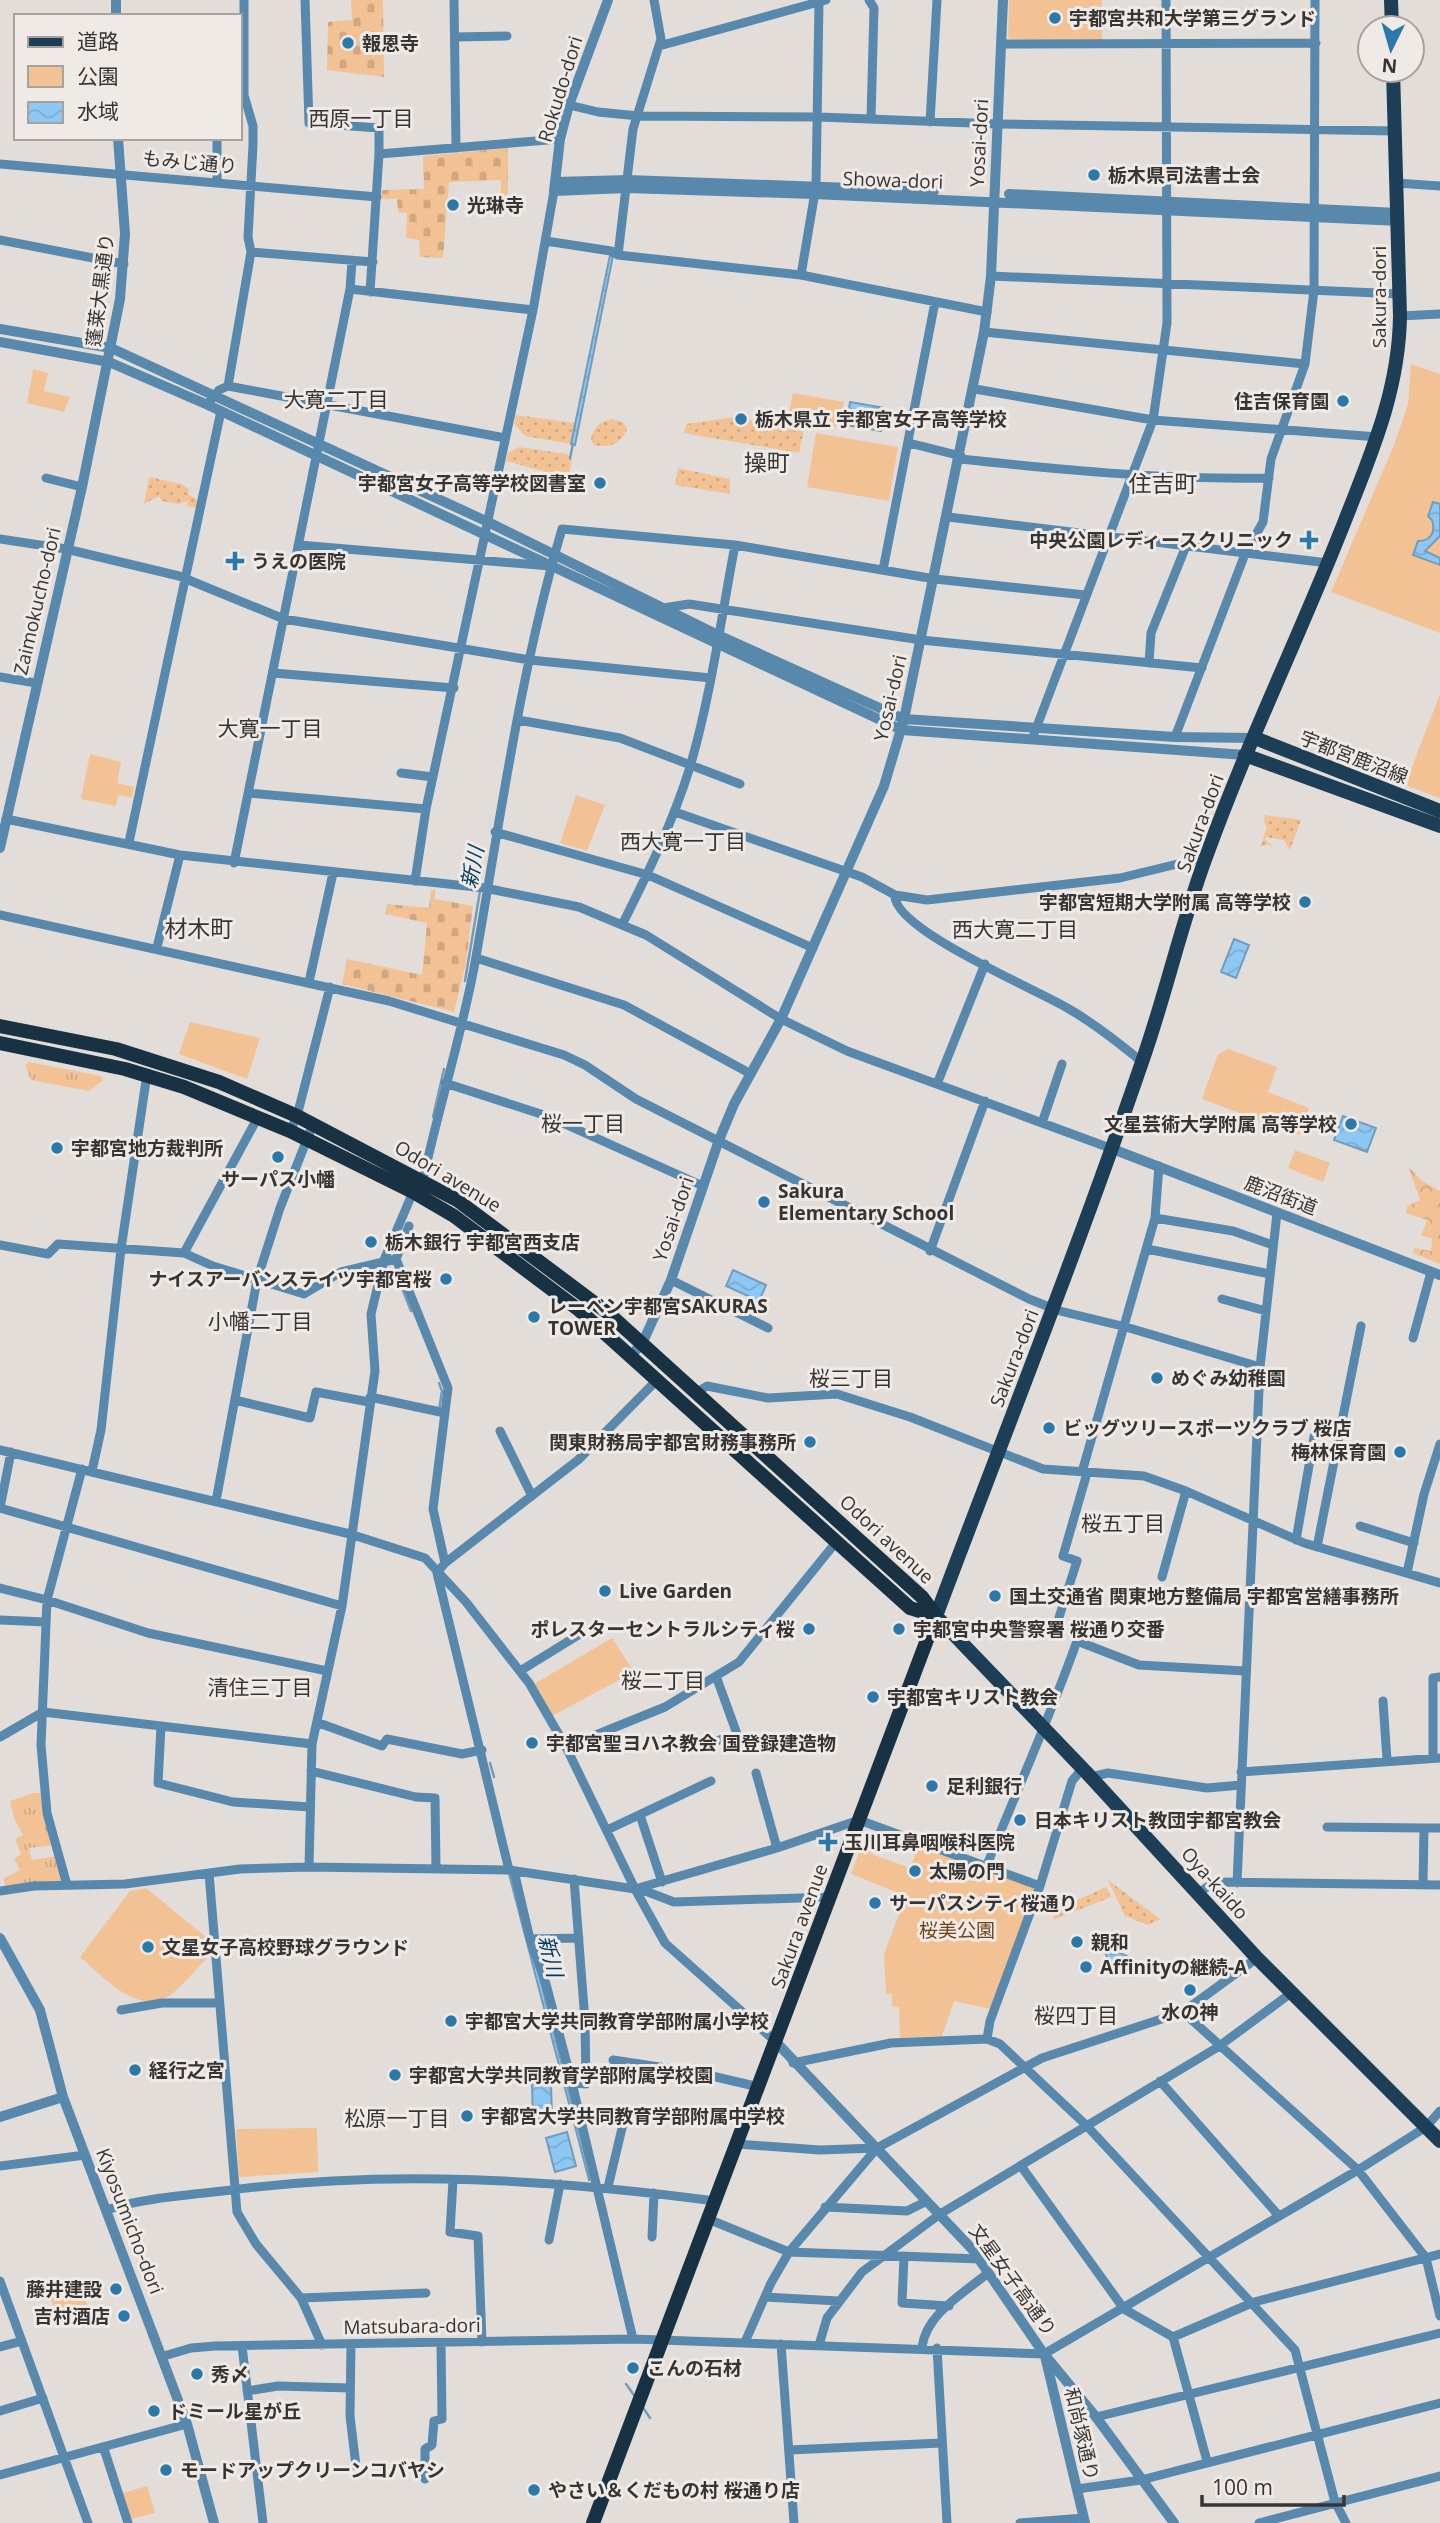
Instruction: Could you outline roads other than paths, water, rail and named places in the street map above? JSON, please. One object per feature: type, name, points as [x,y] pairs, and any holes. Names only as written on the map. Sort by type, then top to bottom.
[{"type":"highway","name":"Odori avenue","points":[[0,1026],[150,1058],[219,1082],[297,1116],[423,1180],[478,1214],[547,1264],[642,1343],[922,1597],[936,1616]]},
{"type":"highway","name":"Odori avenue","points":[[0,1043],[147,1075],[258,1117],[413,1192],[454,1216],[518,1263],[631,1355],[910,1608],[936,1616]]},
{"type":"highway","name":"Sakura avenue","points":[[593,2523],[936,1616]]},
{"type":"main road","name":"Sakura-dori","points":[[936,1616],[1053,1309],[1142,1062],[1206,857],[1245,755],[1255,738],[1378,437],[1396,375],[1400,316],[1393,84]]},
{"type":"main road","name":"宇都宮鹿沼線","points":[[1255,738],[1440,811]]},
{"type":"main road","points":[[1245,755],[1440,826]]},
{"type":"main road","name":"Oya-kaido","points":[[936,1616],[1087,1773],[1257,1958],[1360,2058],[1440,2141]]},
{"type":"street","points":[[228,387],[251,252],[248,237],[253,126],[244,94],[244,0]]},
{"type":"street","points":[[305,0],[309,123],[379,128],[370,292]]},
{"type":"street","points":[[454,0],[456,148]]},
{"type":"street","name":"Rokudo-dori","points":[[555,186],[560,139],[569,105],[608,0]]},
{"type":"street","points":[[618,255],[633,129],[661,39],[654,0]]},
{"type":"street","points":[[869,0],[874,8],[871,119]]},
{"type":"street","points":[[930,122],[937,0]]},
{"type":"street","name":"Yosai-dori","points":[[631,1355],[642,1343],[671,1280],[719,1140],[781,1019],[876,808],[903,724],[975,389],[987,312],[991,276],[1003,0]]},
{"type":"street","points":[[1034,733],[1153,420],[1165,352],[1166,0]]},
{"type":"street","points":[[1175,737],[1245,554],[1263,522],[1271,459],[1306,364],[1314,290],[1312,130],[1315,0]]},
{"type":"street","points":[[659,46],[823,1],[815,190],[801,275]]},
{"type":"street","points":[[455,37],[507,36]]},
{"type":"street","points":[[1001,44],[1316,43]]},
{"type":"street","points":[[569,105],[598,112],[639,116],[819,117],[997,124],[1394,131]]},
{"type":"street","points":[[379,154],[560,139]]},
{"type":"street","name":"蓬莱大黒通り","points":[[108,362],[124,264],[123,174],[118,140]]},
{"type":"street","points":[[217,140],[217,181]]},
{"type":"street","name":"もみじ通り","points":[[0,163],[377,197]]},
{"type":"street","points":[[1396,183],[1440,186]]},
{"type":"street","name":"Showa-dori","points":[[555,186],[627,184],[815,190],[1399,217]]},
{"type":"street","points":[[415,881],[426,809],[533,310],[555,186]]},
{"type":"street","points":[[0,240],[124,264]]},
{"type":"street","points":[[546,242],[618,255],[801,275],[987,312]]},
{"type":"street","points":[[251,252],[373,262]]},
{"type":"street","points":[[234,863],[328,407],[350,289],[352,261]]},
{"type":"street","points":[[991,276],[1166,286],[1400,294]]},
{"type":"street","points":[[350,289],[533,310]]},
{"type":"street","points":[[883,570],[935,302]]},
{"type":"street","points":[[1400,316],[1440,314]]},
{"type":"street","points":[[0,329],[111,348],[215,394],[319,452],[485,536],[903,724],[1034,733],[1245,755]]},
{"type":"street","points":[[984,332],[1306,364]]},
{"type":"street","points":[[0,342],[108,362],[488,522],[663,608],[717,640]]},
{"type":"street","name":"Zaimokucho-dori","points":[[1,843],[108,362]]},
{"type":"street","points":[[208,405],[215,394],[228,387],[505,438]]},
{"type":"street","points":[[975,389],[1153,420],[1283,432],[1378,437]]},
{"type":"street","points":[[129,842],[222,411]]},
{"type":"street","points":[[909,443],[960,458],[1132,477],[1195,480],[1269,478]]},
{"type":"street","points":[[46,478],[82,487]]},
{"type":"street","points":[[948,517],[1328,563]]},
{"type":"street","points":[[423,1180],[457,1020],[476,958],[495,832],[530,660],[562,529],[735,545],[935,579],[1085,595]]},
{"type":"street","points":[[0,539],[66,549],[186,579],[284,619],[530,660],[711,678]]},
{"type":"street","points":[[299,545],[552,566]]},
{"type":"street","points":[[622,925],[675,811],[690,765],[711,678],[735,545]]},
{"type":"street","points":[[1149,663],[1151,633],[1186,547]]},
{"type":"street","points":[[663,608],[689,604],[921,640],[1202,668]]},
{"type":"street","points":[[273,673],[454,688]]},
{"type":"street","points":[[0,677],[36,683]]},
{"type":"street","points":[[519,720],[620,738],[740,783]]},
{"type":"street","points":[[1034,733],[1255,738]]},
{"type":"street","points":[[401,773],[433,777]]},
{"type":"street","points":[[248,793],[426,809]]},
{"type":"street","points":[[675,811],[848,872],[895,895],[927,900],[1120,878],[1206,857]]},
{"type":"street","points":[[6,819],[129,842],[180,856],[485,888],[579,907],[622,925],[675,953],[781,1019],[858,1055],[1110,1148]]},
{"type":"street","points":[[495,832],[648,874],[813,948]]},
{"type":"street","points":[[157,947],[180,856]]},
{"type":"street","points":[[309,982],[333,873]]},
{"type":"street","points":[[895,895],[894,903],[902,915],[929,937],[1071,1010],[1142,1062]]},
{"type":"street","points":[[0,915],[157,947],[330,987],[457,1020],[576,1060],[621,1091],[930,1251],[1053,1309],[1126,1327],[1260,1367]]},
{"type":"street","points":[[476,958],[624,1005],[751,1074]]},
{"type":"street","points":[[937,1084],[985,964]]},
{"type":"street","points":[[290,1131],[297,1116],[330,987]]},
{"type":"street","points":[[67,1885],[47,1813],[42,1781],[47,1600],[101,1430],[121,1249],[150,1058]]},
{"type":"street","points":[[1042,1122],[1062,1064]]},
{"type":"street","points":[[445,1083],[547,1116],[703,1186]]},
{"type":"street","points":[[930,1251],[985,1101]]},
{"type":"street","points":[[184,1253],[258,1117]]},
{"type":"street","points":[[216,1501],[257,1280],[313,1124]]},
{"type":"street","name":"鹿沼街道","points":[[1110,1148],[1436,1273]]},
{"type":"street","points":[[1055,1630],[1077,1560],[1063,1556],[1155,1218],[1159,1166]]},
{"type":"street","points":[[309,1867],[312,1744],[319,1723],[327,1671],[342,1606],[374,1371],[371,1314],[413,1192]]},
{"type":"street","points":[[1237,1883],[1251,1520],[1260,1367],[1276,1213]]},
{"type":"street","points":[[1155,1218],[1233,1231],[1273,1245]]},
{"type":"street","points":[[0,1245],[48,1254],[58,1244],[184,1253],[304,1294],[341,1272],[390,1259],[409,1226]]},
{"type":"street","points":[[1146,1249],[1270,1274]]},
{"type":"street","points":[[390,1259],[448,1388],[441,1412],[433,1509],[445,1563]]},
{"type":"street","points":[[1413,1338],[1436,1273]]},
{"type":"street","points":[[671,1280],[768,1328]]},
{"type":"street","points":[[1222,1300],[1266,1311]]},
{"type":"street","points":[[1317,1546],[1361,1326]]},
{"type":"street","points":[[437,1573],[445,1563],[578,1460],[658,1379]]},
{"type":"street","points":[[697,1392],[707,1386],[768,1398],[837,1394],[888,1409],[1043,1469],[1144,1476],[1186,1491],[1296,1540],[1440,1583]]},
{"type":"street","points":[[235,1400],[310,1418],[316,1392],[441,1412]]},
{"type":"street","points":[[500,1431],[531,1496]]},
{"type":"street","points":[[1296,1540],[1314,1437]]},
{"type":"street","points":[[1408,1573],[1424,1494],[1440,1444]]},
{"type":"street","points":[[0,1451],[216,1501],[350,1535],[425,1558],[466,1602],[520,1671],[566,1747],[635,1889],[665,1943],[776,2042]]},
{"type":"street","points":[[11,1452],[0,1508],[68,1530],[342,1606]]},
{"type":"street","points":[[1162,1577],[1186,1491]]},
{"type":"street","points":[[1360,1526],[1414,1543]]},
{"type":"street","points":[[566,1747],[665,1707],[739,1662],[837,1542]]},
{"type":"street","points":[[437,1573],[530,1939],[546,1984],[572,2083],[633,2339]]},
{"type":"street","points":[[0,1588],[47,1600],[148,1633],[327,1671]]},
{"type":"street","points":[[0,1620],[46,1622]]},
{"type":"street","points":[[520,1671],[580,1634]]},
{"type":"street","points":[[988,1865],[1077,1641],[1139,1665],[1245,1671]]},
{"type":"street","points":[[702,1746],[737,1734],[716,1676]]},
{"type":"street","points":[[1241,1772],[1437,1758],[1433,1678],[1440,1677]]},
{"type":"street","points":[[1383,1701],[1387,1760]]},
{"type":"street","points":[[0,1737],[43,1712],[312,1744]]},
{"type":"street","points":[[319,1723],[382,1745],[387,1740],[462,1754],[482,1750]]},
{"type":"street","points":[[161,1726],[158,1783],[233,1802],[310,1807]]},
{"type":"street","points":[[311,1771],[416,1797],[435,1798],[436,1868]]},
{"type":"street","points":[[756,1773],[777,1848]]},
{"type":"street","points":[[987,2039],[990,2021],[1040,1886],[1072,1781],[1087,1773],[1108,1773],[1207,1788],[1241,1785]]},
{"type":"street","points":[[607,1830],[711,1782]]},
{"type":"street","points":[[640,1815],[662,1882]]},
{"type":"street","points":[[635,1889],[777,1848],[859,1820],[1040,1886]]},
{"type":"street","points":[[1327,1827],[1440,1828]]},
{"type":"street","points":[[1423,1884],[1424,1828]]},
{"type":"street","points":[[0,1891],[34,1886],[125,1884],[209,1873],[309,1867],[512,1870],[648,1891],[674,1902],[830,1897]]},
{"type":"street","points":[[209,1873],[233,2190],[237,2212],[256,2244],[301,2298],[322,2345]]},
{"type":"street","points":[[572,2083],[586,2084],[574,1879]]},
{"type":"street","points":[[1198,1893],[1215,1882],[1440,1885]]},
{"type":"street","name":"Kiyosumicho-dori","points":[[0,1938],[40,2010],[63,2098],[164,2356],[187,2424],[214,2523]]},
{"type":"street","points":[[530,1939],[579,1938]]},
{"type":"street","points":[[746,2342],[765,2297],[789,2252],[877,2148],[1026,2067],[1065,2049],[1183,2012],[1257,1958]]},
{"type":"street","points":[[819,2345],[827,2318],[862,2272],[940,2214],[1218,2046],[1291,1993]]},
{"type":"street","points":[[121,2010],[162,2004],[219,2003]]},
{"type":"street","points":[[1183,2012],[1358,2170],[1426,2258],[1440,2316]]},
{"type":"street","points":[[793,2063],[891,2043],[987,2039],[1000,2044],[1086,2125],[1296,2350],[1335,2502],[1346,2523]]},
{"type":"street","name":"文星女子高通り","points":[[776,2042],[980,2259],[1044,2354],[1096,2417],[1174,2523]]},
{"type":"street","points":[[613,2060],[699,2073],[759,2087]]},
{"type":"street","points":[[1160,2081],[1279,2216]]},
{"type":"street","points":[[0,2117],[63,2098]]},
{"type":"street","points":[[1044,2354],[1358,2170],[1426,2127],[1440,2111]]},
{"type":"street","points":[[608,2188],[623,2124]]},
{"type":"street","points":[[737,2144],[820,2150],[877,2148]]},
{"type":"street","points":[[0,2166],[85,2155]]},
{"type":"street","points":[[1021,2166],[1124,2309],[1173,2337],[1191,2394],[1207,2461]]},
{"type":"street","points":[[106,2210],[146,2200],[316,2180],[453,2180],[560,2184],[715,2201]]},
{"type":"street","points":[[453,2180],[450,2232],[478,2236],[482,2342]]},
{"type":"street","points":[[549,2240],[560,2184]]},
{"type":"street","points":[[652,2237],[654,2193]]},
{"type":"street","points":[[825,2207],[907,2211],[927,2201]]},
{"type":"street","points":[[708,2219],[789,2252],[980,2259]]},
{"type":"street","points":[[1173,2337],[1254,2302],[1440,2255]]},
{"type":"street","points":[[904,2256],[902,2303],[949,2306]]},
{"type":"street","points":[[922,2347],[927,2328],[988,2273]]},
{"type":"street","points":[[0,2281],[88,2523]]},
{"type":"street","points":[[301,2298],[426,2293]]},
{"type":"street","points":[[765,2297],[838,2301]]},
{"type":"street","points":[[1096,2417],[1440,2333]]},
{"type":"street","name":"Matsubara-dori","points":[[164,2356],[191,2348],[242,2346],[633,2339],[922,2347],[1044,2354]]},
{"type":"street","points":[[0,2347],[22,2341]]},
{"type":"street","points":[[425,2479],[425,2449],[432,2445],[434,2421],[442,2419],[441,2343]]},
{"type":"street","points":[[351,2344],[350,2416],[356,2466]]},
{"type":"street","points":[[782,2344],[794,2523]]},
{"type":"street","points":[[242,2346],[263,2523]]},
{"type":"street","points":[[937,2348],[947,2523]]},
{"type":"street","name":"和尚塚通り","points":[[1044,2354],[1084,2520]]},
{"type":"street","points":[[247,2391],[278,2386],[350,2388]]},
{"type":"street","points":[[0,2411],[43,2398]]},
{"type":"street","points":[[1077,2489],[1141,2480],[1440,2403]]},
{"type":"street","points":[[0,2475],[104,2449],[187,2424]]},
{"type":"street","points":[[790,2450],[941,2444]]},
{"type":"street","points":[[104,2449],[128,2523]]},
{"type":"street","points":[[1259,2523],[1288,2519],[1335,2502],[1440,2476]]},
{"type":"street","points":[[1020,2523],[1084,2520]]},
{"type":"water","points":[[610,255],[613,256],[575,445],[571,444]]},
{"type":"water","points":[[850,402],[885,408],[881,431],[846,425]]},
{"type":"water","points":[[1433,502],[1440,504],[1440,536],[1425,551],[1440,558],[1440,565],[1413,555],[1418,541],[1429,538],[1433,532],[1432,520],[1428,516]]},
{"type":"water","points":[[1234,939],[1249,945],[1236,978],[1221,972]]},
{"type":"water","points":[[1343,1116],[1376,1128],[1367,1152],[1334,1140]]},
{"type":"water","points":[[733,1270],[766,1285],[759,1301],[726,1286]]},
{"type":"water","points":[[513,1873],[591,2179],[589,2180],[509,1874]]},
{"type":"water","points":[[1120,1933],[1113,1950],[1127,1956],[1133,1968],[1130,1976],[1126,1975],[1127,1970],[1110,1964],[1102,1945],[1104,1940]]},
{"type":"water","points":[[551,2083],[552,2119],[533,2119],[532,2084]]},
{"type":"water","points":[[567,2132],[576,2166],[555,2172],[546,2138]]},
{"type":"waterway","name":"新川","points":[[570,458],[573,444]]},
{"type":"waterway","name":"新川","points":[[465,981],[480,891]]},
{"type":"waterway","name":"新川","points":[[433,1117],[444,1069]]},
{"type":"waterway","name":"新川","points":[[402,1288],[411,1311]]},
{"type":"waterway","name":"新川","points":[[439,1383],[442,1391],[439,1410]]},
{"type":"waterway","name":"新川","points":[[490,1763],[494,1777]]},
{"type":"waterway","name":"新川","points":[[626,2384],[636,2398]]},
{"type":"waterway","name":"新川","points":[[642,2406],[650,2418]]},
{"type":"place","name":"宇都宮共和大学第三グランド","points":[[1055,18]]},
{"type":"place","name":"報恩寺","points":[[348,43]]},
{"type":"place","name":"栃木県司法書士会","points":[[1094,175]]},
{"type":"place","name":"光琳寺","points":[[453,205]]},
{"type":"place","name":"住吉保育園","points":[[1343,401]]},
{"type":"place","name":"栃木県立 宇都宮女子高等学校","points":[[741,419]]},
{"type":"place","name":"宇都宮女子高等学校図書室","points":[[600,483]]},
{"type":"place","name":"中央公園レディースクリニック","points":[[1309,540]]},
{"type":"place","name":"うえの医院","points":[[235,561]]},
{"type":"place","name":"宇都宮短期大学附属 高等学校","points":[[1305,902]]},
{"type":"place","name":"文星芸術大学附属 高等学校","points":[[1351,1124]]},
{"type":"place","name":"宇都宮地方裁判所","points":[[57,1148]]},
{"type":"place","name":"サーパス小幡","points":[[278,1157]]},
{"type":"place","name":"Sakura Elementary School","points":[[764,1202]]},
{"type":"place","name":"栃木銀行 宇都宮西支店","points":[[371,1242]]},
{"type":"place","name":"ナイスアーバンステイツ宇都宮桜","points":[[446,1279]]},
{"type":"place","name":"レーベン宇都宮SAKURAS TOWER","points":[[534,1317]]},
{"type":"place","name":"めぐみ幼稚園","points":[[1157,1378]]},
{"type":"place","name":"ビッグツリースポーツクラブ 桜店","points":[[1049,1428]]},
{"type":"place","name":"関東財務局宇都宮財務事務所","points":[[810,1442]]},
{"type":"place","name":"梅林保育園","points":[[1400,1452]]},
{"type":"place","name":"Live Garden","points":[[605,1591]]},
{"type":"place","name":"国土交通省 関東地方整備局 宇都宮営繕事務所","points":[[995,1596]]},
{"type":"place","name":"ポレスターセントラルシティ桜","points":[[809,1629]]},
{"type":"place","name":"宇都宮中央警察署 桜通り交番","points":[[899,1629]]},
{"type":"place","name":"宇都宮キリスト教会","points":[[873,1697]]},
{"type":"place","name":"宇都宮聖ヨハネ教会 国登録建造物","points":[[532,1743]]},
{"type":"place","name":"足利銀行","points":[[932,1786]]},
{"type":"place","name":"日本キリスト教団宇都宮教会","points":[[1020,1820]]},
{"type":"place","name":"玉川耳鼻咽喉科医院","points":[[828,1842]]},
{"type":"place","name":"太陽の門","points":[[915,1871]]},
{"type":"place","name":"サーパスシティ桜通り","points":[[875,1903]]},
{"type":"place","name":"親和","points":[[1077,1942]]},
{"type":"place","name":"文星女子高校野球グラウンド","points":[[148,1947]]},
{"type":"place","name":"Affinityの継続-A","points":[[1086,1967]]},
{"type":"place","name":"水の神","points":[[1190,1990]]},
{"type":"place","name":"宇都宮大学共同教育学部附属小学校","points":[[451,2021]]},
{"type":"place","name":"経行之宮","points":[[135,2070]]},
{"type":"place","name":"宇都宮大学共同教育学部附属学校園","points":[[395,2075]]},
{"type":"place","name":"宇都宮大学共同教育学部附属中学校","points":[[467,2116]]},
{"type":"place","name":"藤井建設","points":[[116,2289]]},
{"type":"place","name":"吉村酒店","points":[[124,2316]]},
{"type":"place","name":"こんの石材","points":[[633,2368]]},
{"type":"place","name":"秀〆","points":[[197,2374]]},
{"type":"place","name":"ドミール星が丘","points":[[154,2411]]},
{"type":"place","name":"モードアップクリーンコバヤシ","points":[[166,2470]]},
{"type":"place","name":"やさい＆くだもの村 桜通り店","points":[[534,2490]]},
{"type":"district","name":"西原一丁目","points":[[361,118]]},
{"type":"district","name":"大寛二丁目","points":[[336,399]]},
{"type":"district","name":"操町","points":[[767,462]]},
{"type":"district","name":"住吉町","points":[[1163,483]]},
{"type":"district","name":"大寛一丁目","points":[[270,728]]},
{"type":"district","name":"西大寛一丁目","points":[[683,841]]},
{"type":"district","name":"材木町","points":[[199,928]]},
{"type":"district","name":"西大寛二丁目","points":[[1015,929]]},
{"type":"district","name":"桜一丁目","points":[[583,1123]]},
{"type":"district","name":"小幡二丁目","points":[[260,1321]]},
{"type":"district","name":"桜三丁目","points":[[851,1378]]},
{"type":"district","name":"桜五丁目","points":[[1123,1523]]},
{"type":"district","name":"桜二丁目","points":[[663,1680]]},
{"type":"district","name":"清住三丁目","points":[[260,1687]]},
{"type":"district","name":"桜四丁目","points":[[1076,2015]]},
{"type":"district","name":"松原一丁目","points":[[397,2118]]},
{"type":"park label","name":"桜美公園","points":[[957,1930]]}]
